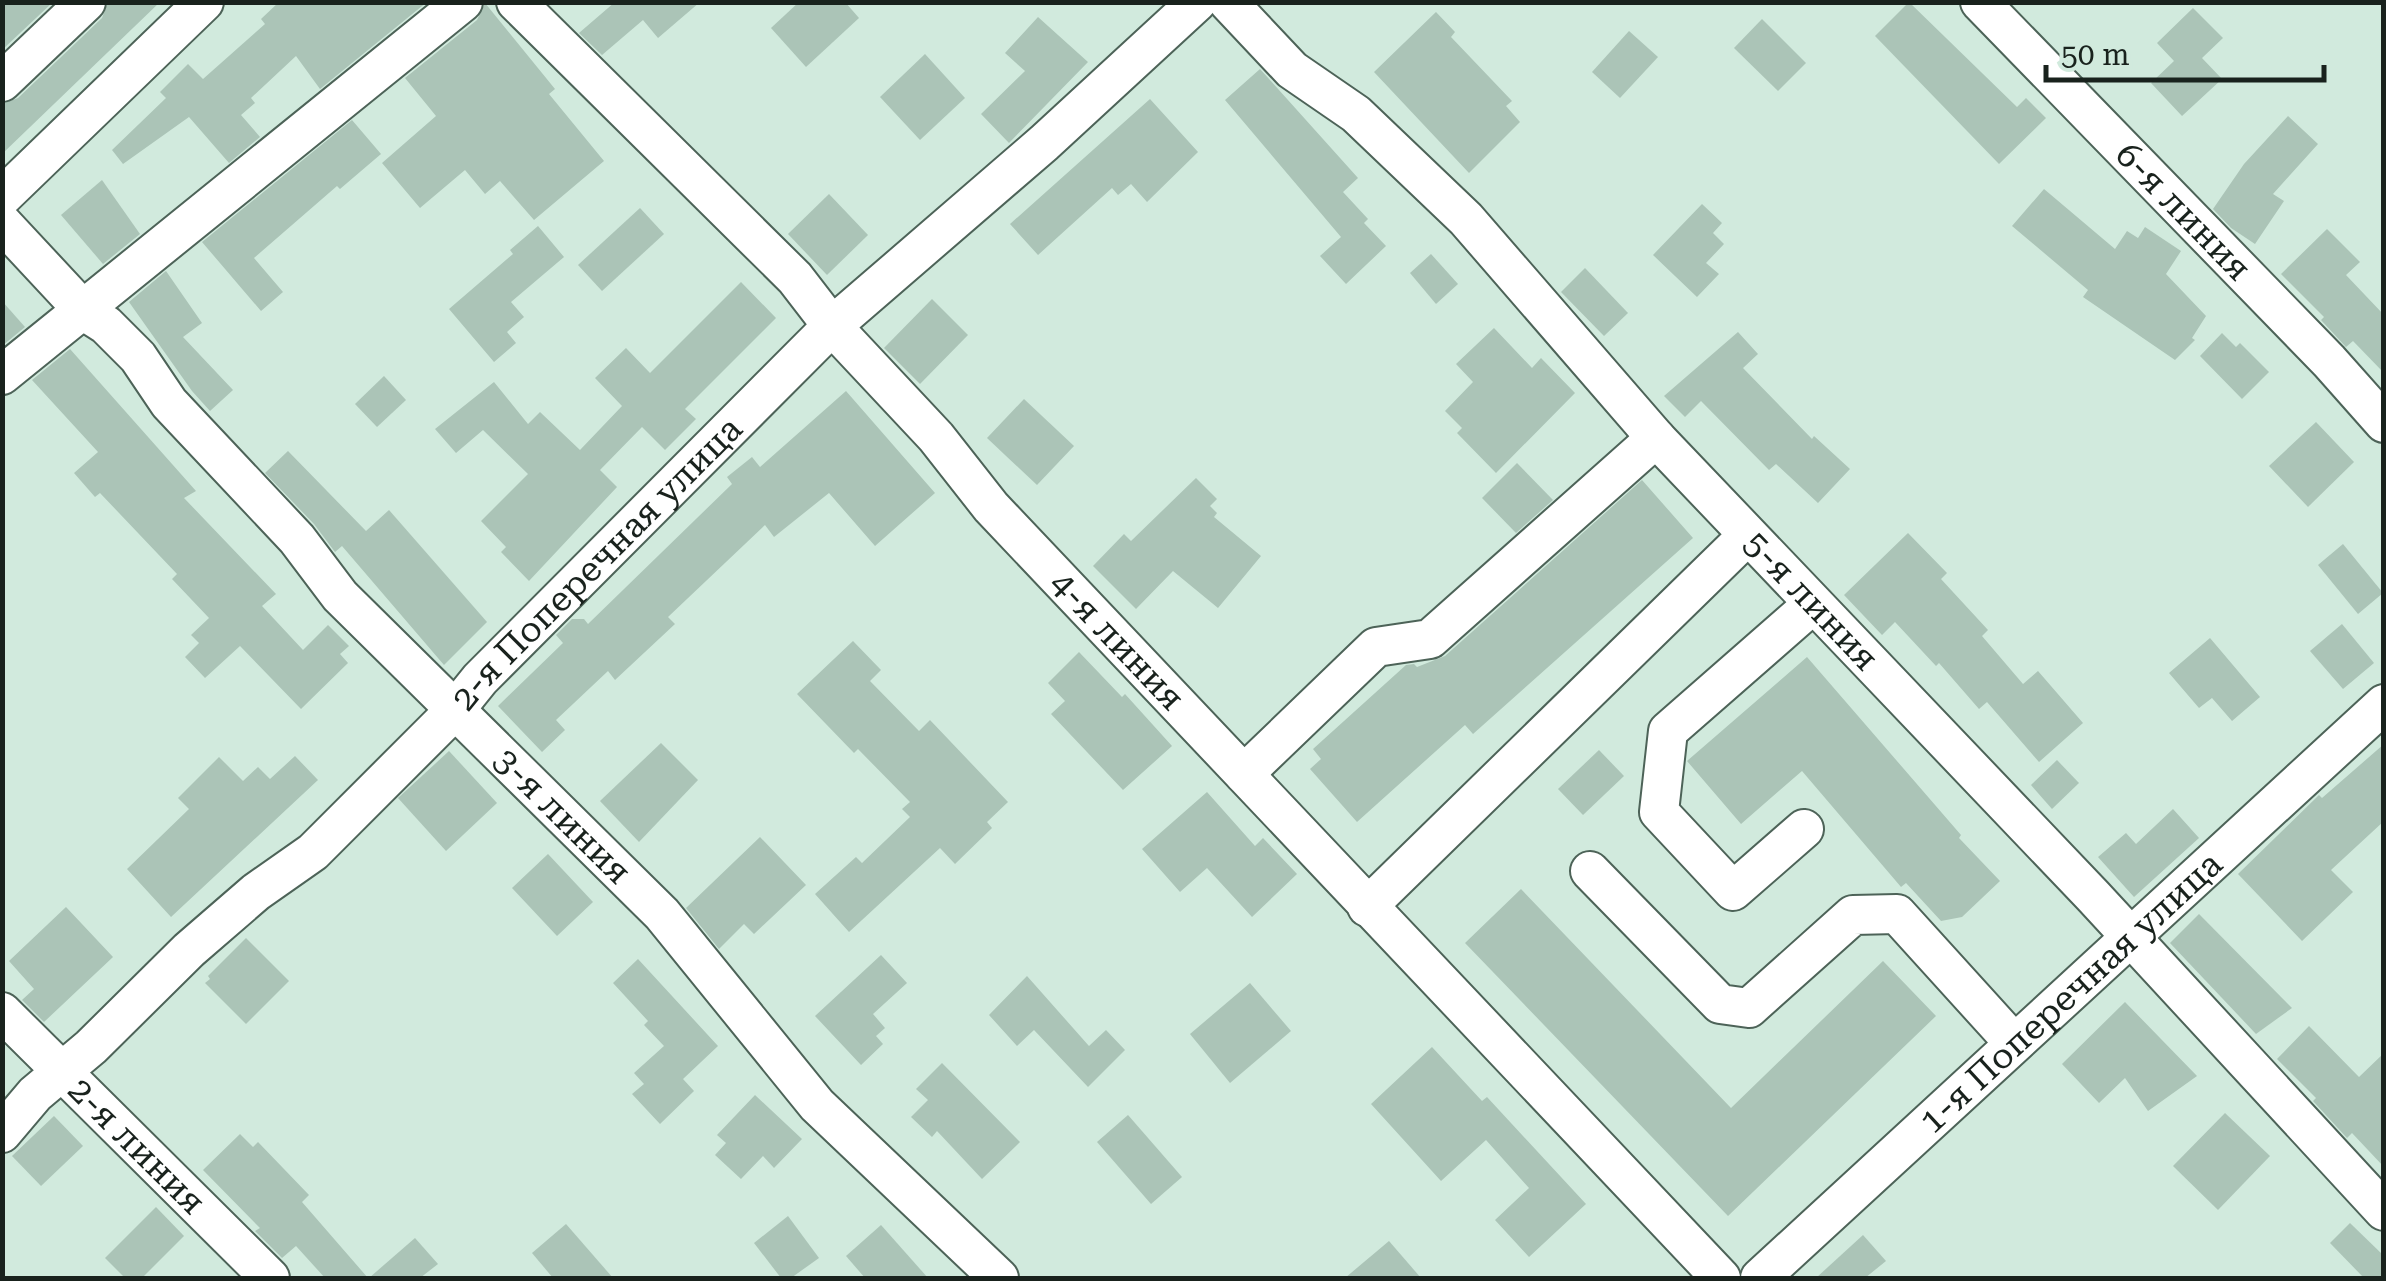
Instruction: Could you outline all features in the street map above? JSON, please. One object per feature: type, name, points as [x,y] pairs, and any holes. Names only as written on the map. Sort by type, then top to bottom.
[{"type":"street","points":[[2,82],[86,2]]},
{"type":"street","points":[[2,197],[204,2]]},
{"type":"street","points":[[2,374],[464,2]]},
{"type":"street","name":"4-я линия","points":[[516,2],[795,278],[832,326],[936,438],[991,507],[1721,1278]]},
{"type":"street","name":"2-я Поперечная улица","points":[[2,1133],[34,1094],[242,903],[312,852],[832,326],[1044,142],[1197,2]]},
{"type":"street","name":"5-я линия","points":[[1228,2],[1292,70],[1356,114],[1466,219],[1656,438],[2384,1211]]},
{"type":"street","name":"6-я линия","points":[[1980,2],[2329,361],[2384,423]]},
{"type":"street","name":"3-я линия","points":[[2,223],[84,311],[106,325],[138,357],[169,403],[297,538],[340,596],[662,914],[817,1105],[1000,1278]]},
{"type":"street","points":[[1244,774],[1376,647],[1430,639],[1656,438]]},
{"type":"street","points":[[1366,907],[1747,536]]},
{"type":"street","points":[[1804,829],[1733,890],[1658,812],[1668,731],[1812,605]]},
{"type":"street","name":"1-я Поперечная улица","points":[[1760,1278],[2384,704]]},
{"type":"street","points":[[1590,871],[1720,1004],[1749,1008],[1853,916],[1897,914],[2014,1043]]},
{"type":"street","name":"2-я линия","points":[[2,1012],[270,1278]]},
{"type":"building","points":[[2,2],[53,2],[2,50]]},
{"type":"building","points":[[108,2],[160,2],[2,154],[2,104],[18,98],[102,18]]},
{"type":"building","points":[[279,2],[427,2],[320,89],[296,56],[251,98],[255,103],[241,115],[260,137],[229,163],[189,117],[123,164],[112,150],[166,98],[160,92],[188,64],[203,79],[265,24],[261,19]]},
{"type":"building","points":[[615,2],[700,2],[658,38],[643,20],[602,55],[579,33]]},
{"type":"building","points":[[799,2],[845,2],[859,18],[806,67],[771,28]]},
{"type":"building","points":[[1909,2],[2017,107],[2026,98],[2046,118],[1999,164],[1875,36]]},
{"type":"building","points":[[485,3],[555,89],[549,94],[604,161],[534,220],[500,181],[485,194],[465,170],[420,208],[382,163],[436,116],[405,78],[477,20]]},
{"type":"building","points":[[2193,8],[2223,38],[2202,58],[2222,79],[2182,116],[2151,83],[2174,61],[2157,43]]},
{"type":"building","points":[[1436,12],[1455,32],[1451,37],[1512,101],[1506,106],[1520,122],[1469,173],[1374,72]]},
{"type":"building","points":[[1038,17],[1088,62],[1009,143],[981,114],[1025,71],[1005,53]]},
{"type":"building","points":[[1762,19],[1806,63],[1778,91],[1734,48]]},
{"type":"building","points":[[1629,31],[1658,57],[1620,98],[1592,72]]},
{"type":"building","points":[[925,54],[965,98],[920,140],[880,97]]},
{"type":"building","points":[[1260,69],[1358,178],[1343,192],[1386,246],[1346,284],[1320,256],[1341,237],[1225,100]]},
{"type":"building","points":[[1150,99],[1198,152],[1147,202],[1131,184],[1118,195],[1112,188],[1038,255],[1010,224]]},
{"type":"building","points":[[2288,116],[2318,144],[2273,194],[2284,201],[2255,244],[2231,228],[2213,209],[2244,164]]},
{"type":"building","points":[[352,120],[381,154],[340,189],[337,186],[254,258],[283,292],[261,311],[202,242]]},
{"type":"building","points":[[102,180],[140,234],[103,264],[61,215]]},
{"type":"building","points":[[2044,189],[2115,249],[2127,231],[2138,238],[2145,227],[2181,251],[2166,274],[2206,316],[2192,338],[2195,340],[2175,360],[2083,297],[2088,290],[2012,226]]},
{"type":"building","points":[[829,194],[868,235],[827,275],[788,234]]},
{"type":"building","points":[[1702,204],[1722,223],[1713,233],[1724,244],[1706,263],[1719,274],[1697,297],[1653,255]]},
{"type":"building","points":[[640,208],[664,234],[602,291],[578,265]]},
{"type":"building","points":[[538,226],[564,257],[511,302],[524,317],[507,332],[516,343],[494,362],[449,309],[513,254],[510,250]]},
{"type":"building","points":[[2327,229],[2360,262],[2346,275],[2384,315],[2384,373],[2353,341],[2346,347],[2321,320],[2324,317],[2281,274]]},
{"type":"building","points":[[1431,254],[1458,284],[1436,304],[1410,273]]},
{"type":"building","points":[[1585,268],[1628,313],[1604,336],[1561,292]]},
{"type":"building","points":[[166,271],[202,323],[183,337],[233,390],[210,411],[129,302]]},
{"type":"building","points":[[741,282],[776,318],[685,409],[696,419],[665,450],[642,427],[600,470],[617,487],[529,581],[501,552],[506,547],[481,521],[528,474],[483,430],[456,453],[435,429],[494,382],[528,424],[540,412],[580,450],[622,406],[595,378],[626,348],[650,373]]},
{"type":"building","points":[[932,299],[968,335],[920,384],[884,348]]},
{"type":"building","points":[[2,301],[25,327],[2,346]]},
{"type":"building","points":[[1494,328],[1532,368],[1541,358],[1575,393],[1496,473],[1457,433],[1462,428],[1445,411],[1473,382],[1456,364]]},
{"type":"building","points":[[1738,332],[1758,354],[1743,368],[1812,439],[1814,436],[1850,469],[1818,503],[1776,464],[1769,470],[1701,401],[1685,417],[1664,396]]},
{"type":"building","points":[[2222,333],[2236,347],[2240,343],[2269,372],[2242,399],[2200,356]]},
{"type":"building","points":[[70,349],[196,491],[184,498],[276,594],[262,606],[303,650],[328,625],[349,646],[340,654],[348,663],[301,709],[240,646],[205,678],[185,657],[199,643],[191,635],[209,618],[172,579],[177,574],[100,493],[95,497],[74,473],[98,452],[32,380]]},
{"type":"building","points":[[384,376],[406,400],[377,427],[355,404]]},
{"type":"building","points":[[846,391],[935,493],[875,546],[829,493],[774,537],[765,525],[668,617],[675,624],[615,680],[608,671],[556,720],[565,730],[542,752],[498,706],[563,643],[556,635],[572,619],[584,619],[588,624],[732,484],[727,477],[752,457],[760,467]]},
{"type":"building","points":[[1024,399],[1074,446],[1037,485],[987,438]]},
{"type":"building","points":[[2316,422],[2354,462],[2308,507],[2269,466]]},
{"type":"building","points":[[288,451],[366,531],[389,510],[487,622],[444,665],[342,546],[335,552],[265,473]]},
{"type":"building","points":[[1517,463],[1553,500],[1516,533],[1482,498]]},
{"type":"building","points":[[1196,478],[1217,499],[1210,506],[1217,513],[1214,517],[1261,556],[1218,608],[1173,571],[1136,609],[1093,566],[1124,534],[1131,541]]},
{"type":"building","points":[[1642,480],[1693,538],[1473,734],[1465,725],[1357,822],[1310,769],[1321,759],[1313,749],[1406,665],[1417,667],[1445,656]]},
{"type":"building","points":[[1908,533],[1947,573],[1941,579],[1988,630],[1982,636],[2023,684],[2038,671],[2083,723],[2039,762],[1987,702],[1979,709],[1939,663],[1936,666],[1895,622],[1882,635],[1844,595]]},
{"type":"building","points":[[2343,544],[2383,593],[2358,614],[2318,565]]},
{"type":"building","points":[[2342,624],[2374,663],[2343,689],[2310,651]]},
{"type":"building","points":[[2210,638],[2260,697],[2232,721],[2212,698],[2199,708],[2169,673]]},
{"type":"building","points":[[853,641],[881,670],[870,681],[919,731],[930,720],[1008,802],[987,822],[992,828],[955,864],[940,848],[849,932],[815,894],[856,857],[862,863],[910,817],[902,809],[910,802],[858,749],[854,753],[797,694]]},
{"type":"building","points":[[1079,652],[1122,697],[1125,694],[1172,746],[1123,790],[1051,714],[1065,701],[1048,683]]},
{"type":"building","points":[[1807,657],[2000,881],[1962,917],[1941,921],[1906,883],[1901,887],[1802,771],[1741,824],[1687,761]]},
{"type":"building","points":[[661,743],[698,780],[639,842],[600,801]]},
{"type":"building","points":[[2384,744],[2384,821],[2331,870],[2353,892],[2302,941],[2238,874],[2319,795],[2322,798]]},
{"type":"building","points":[[1599,750],[1624,776],[1583,815],[1558,789]]},
{"type":"building","points":[[449,751],[497,803],[446,851],[398,798]]},
{"type":"building","points":[[295,756],[318,780],[171,917],[127,869],[189,809],[178,798],[219,757],[243,781],[258,767],[270,779]]},
{"type":"building","points":[[2057,760],[2079,783],[2052,809],[2031,785]]},
{"type":"building","points":[[1207,792],[1255,846],[1263,838],[1297,874],[1252,917],[1207,868],[1180,892],[1142,849]]},
{"type":"building","points":[[2173,809],[2199,838],[2134,897],[2098,857],[2126,833],[2136,844]]},
{"type":"building","points":[[760,837],[806,885],[754,934],[744,924],[719,949],[686,908]]},
{"type":"building","points":[[548,854],[593,902],[557,936],[512,888]]},
{"type":"building","points":[[1521,889],[1731,1108],[1883,961],[1936,1016],[1728,1216],[1465,943]]},
{"type":"building","points":[[66,907],[113,957],[44,1022],[22,1000],[34,989],[9,961]]},
{"type":"building","points":[[2199,914],[2292,1008],[2256,1034],[2170,943]]},
{"type":"building","points":[[246,938],[289,981],[246,1024],[205,983]]},
{"type":"building","points":[[881,955],[907,983],[873,1014],[885,1028],[876,1036],[883,1044],[861,1065],[815,1016]]},
{"type":"building","points":[[638,959],[718,1046],[683,1079],[694,1091],[660,1124],[632,1094],[644,1084],[634,1073],[664,1046],[644,1025],[648,1021],[613,983]]},
{"type":"building","points":[[1027,976],[1089,1046],[1106,1030],[1125,1050],[1088,1087],[1034,1030],[1017,1046],[989,1015]]},
{"type":"building","points":[[1250,983],[1291,1031],[1230,1083],[1190,1034]]},
{"type":"building","points":[[2125,1002],[2197,1076],[2148,1111],[2125,1078],[2099,1103],[2062,1064]]},
{"type":"building","points":[[2309,1026],[2359,1077],[2384,1053],[2384,1167],[2352,1133],[2347,1138],[2313,1101],[2316,1098],[2277,1059]]},
{"type":"building","points":[[1432,1047],[1482,1101],[1487,1097],[1586,1204],[1529,1257],[1495,1220],[1529,1188],[1486,1140],[1441,1181],[1371,1104]]},
{"type":"building","points":[[942,1063],[1020,1142],[982,1179],[937,1131],[932,1137],[911,1117],[928,1100],[916,1089]]},
{"type":"building","points":[[755,1095],[802,1139],[774,1168],[763,1156],[741,1179],[715,1155],[726,1143],[717,1135]]},
{"type":"building","points":[[2225,1113],[2270,1156],[2218,1210],[2173,1166]]},
{"type":"building","points":[[1128,1115],[1182,1177],[1151,1204],[1097,1142]]},
{"type":"building","points":[[54,1116],[83,1146],[41,1186],[12,1156]]},
{"type":"building","points":[[240,1134],[253,1147],[258,1142],[309,1195],[302,1202],[368,1278],[325,1278],[296,1246],[282,1258],[255,1231],[260,1228],[203,1170]]},
{"type":"building","points":[[156,1207],[184,1236],[142,1278],[125,1278],[105,1258]]},
{"type":"building","points":[[788,1216],[819,1258],[791,1278],[781,1278],[754,1243]]},
{"type":"building","points":[[2350,1223],[2384,1256],[2384,1278],[2364,1278],[2330,1243]]},
{"type":"building","points":[[566,1224],[613,1278],[553,1278],[532,1253]]},
{"type":"building","points":[[881,1225],[928,1278],[865,1278],[846,1256]]},
{"type":"building","points":[[1863,1235],[1886,1261],[1865,1278],[1816,1278]]},
{"type":"building","points":[[415,1238],[438,1264],[420,1278],[369,1278]]},
{"type":"building","points":[[1389,1241],[1421,1278],[1345,1278]]}]
